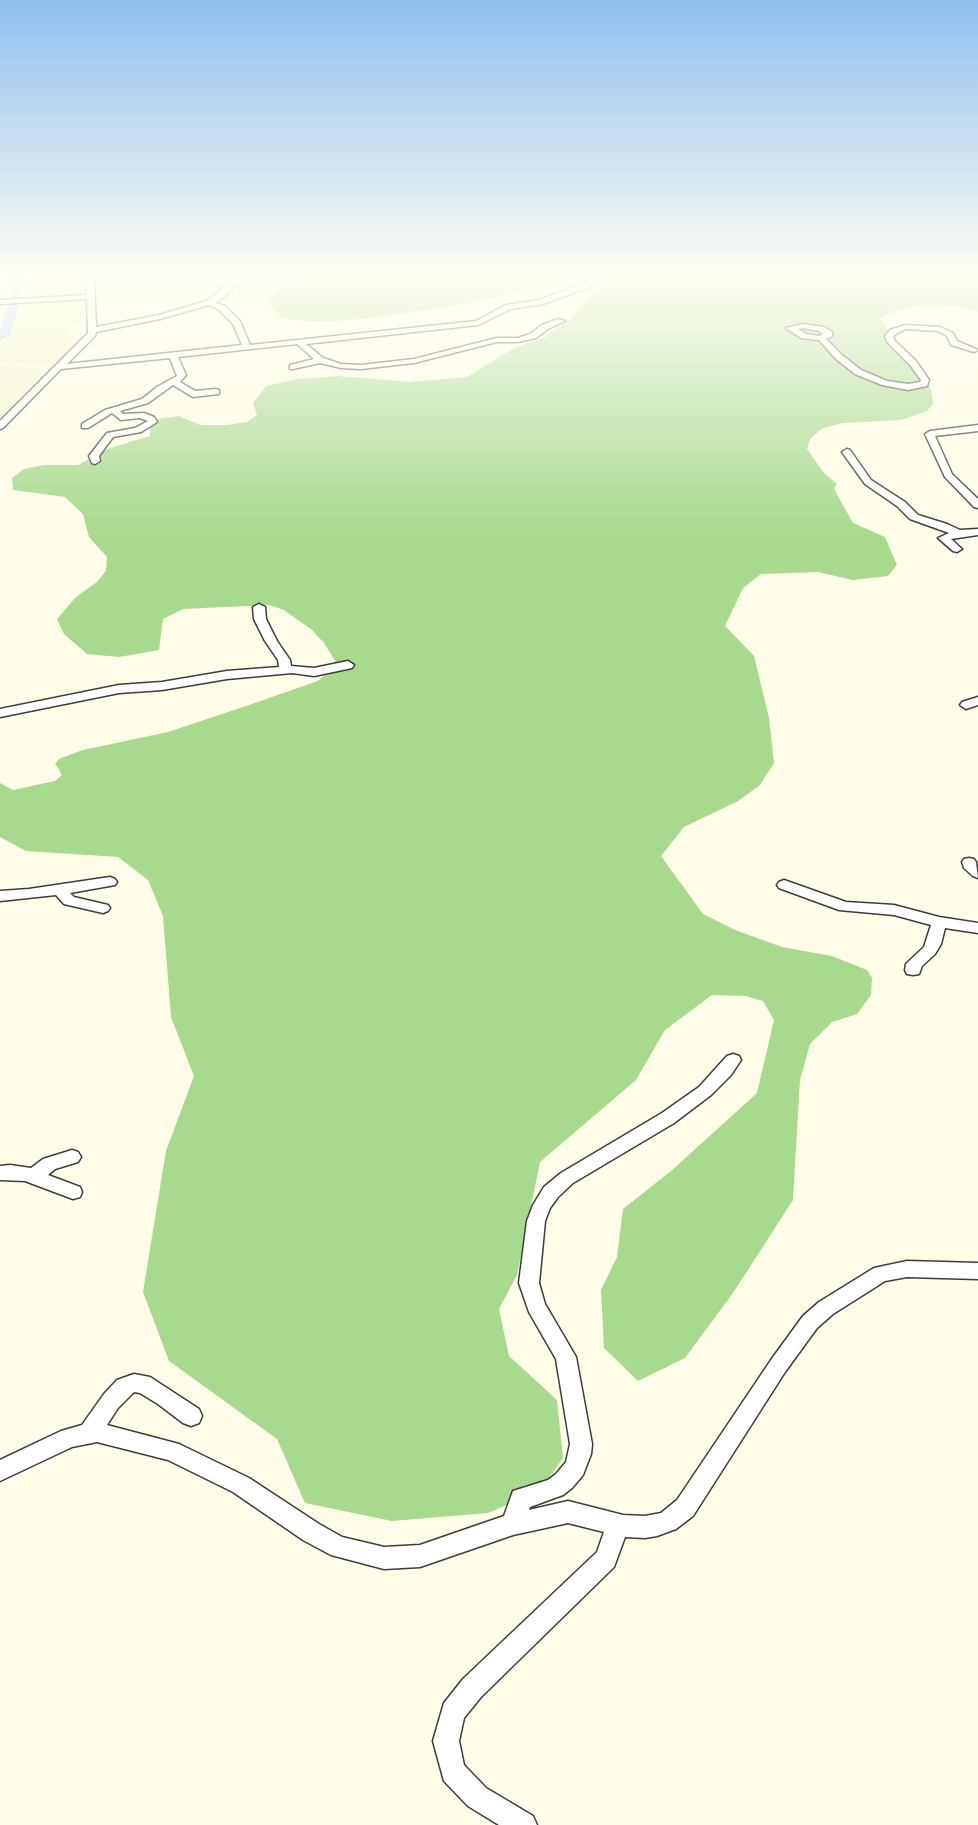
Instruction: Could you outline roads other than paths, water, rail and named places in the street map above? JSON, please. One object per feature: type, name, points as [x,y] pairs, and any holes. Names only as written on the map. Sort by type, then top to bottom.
[{"type":"street","points":[[0,426],[66,361]]},
{"type":"street","points":[[60,367],[114,361]]},
{"type":"street","points":[[85,426],[100,416],[114,410],[145,401],[182,375],[175,361]]},
{"type":"street","points":[[293,367],[315,361]]},
{"type":"street","points":[[324,361],[341,366],[356,367],[412,361]]},
{"type":"street","points":[[844,361],[858,372],[885,383],[908,387],[924,384],[925,380],[910,361]]},
{"type":"street","points":[[173,381],[193,394],[216,392]]},
{"type":"street","points":[[95,461],[94,456],[110,435],[138,430],[153,422],[151,419],[141,415],[121,417],[114,410]]},
{"type":"street","points":[[978,428],[930,434],[948,474],[978,505]]},
{"type":"street","points":[[847,452],[868,482],[901,504],[914,517],[943,526],[959,534]]},
{"type":"street","points":[[957,549],[943,538],[978,532]]},
{"type":"street","points":[[259,607],[260,619],[284,660],[285,670]]},
{"type":"street","points":[[0,714],[119,689],[162,686],[227,675],[292,669],[314,672],[348,665]]},
{"type":"street","points":[[0,896],[60,890],[110,882]]},
{"type":"street","points":[[784,885],[844,907],[888,909],[939,922],[978,928]]},
{"type":"street","points":[[60,890],[69,901],[103,908]]},
{"type":"street","points":[[913,970],[914,964],[930,950],[939,922]]},
{"type":"street","points":[[513,1524],[521,1499],[555,1488],[564,1482],[576,1468],[581,1444],[566,1357],[536,1306],[529,1283],[536,1221],[542,1205],[551,1192],[567,1178],[668,1118],[705,1091],[733,1060]]},
{"type":"street","points":[[34,1176],[49,1164],[72,1157]]},
{"type":"street","points":[[0,1173],[10,1172],[34,1176],[72,1192]]},
{"type":"street","points":[[0,1471],[69,1438],[97,1432],[171,1451],[241,1484],[310,1532],[339,1547],[384,1558],[420,1556],[513,1524],[568,1512],[618,1524],[645,1527],[657,1525],[668,1521],[685,1508],[778,1366],[810,1322],[826,1308],[881,1274],[916,1268],[978,1270]]},
{"type":"street","points":[[89,1433],[111,1401],[124,1387],[134,1383],[143,1384],[191,1416]]},
{"type":"street","points":[[524,1825],[477,1796],[453,1772],[446,1741],[453,1712],[472,1688],[606,1559],[618,1524]]}]
